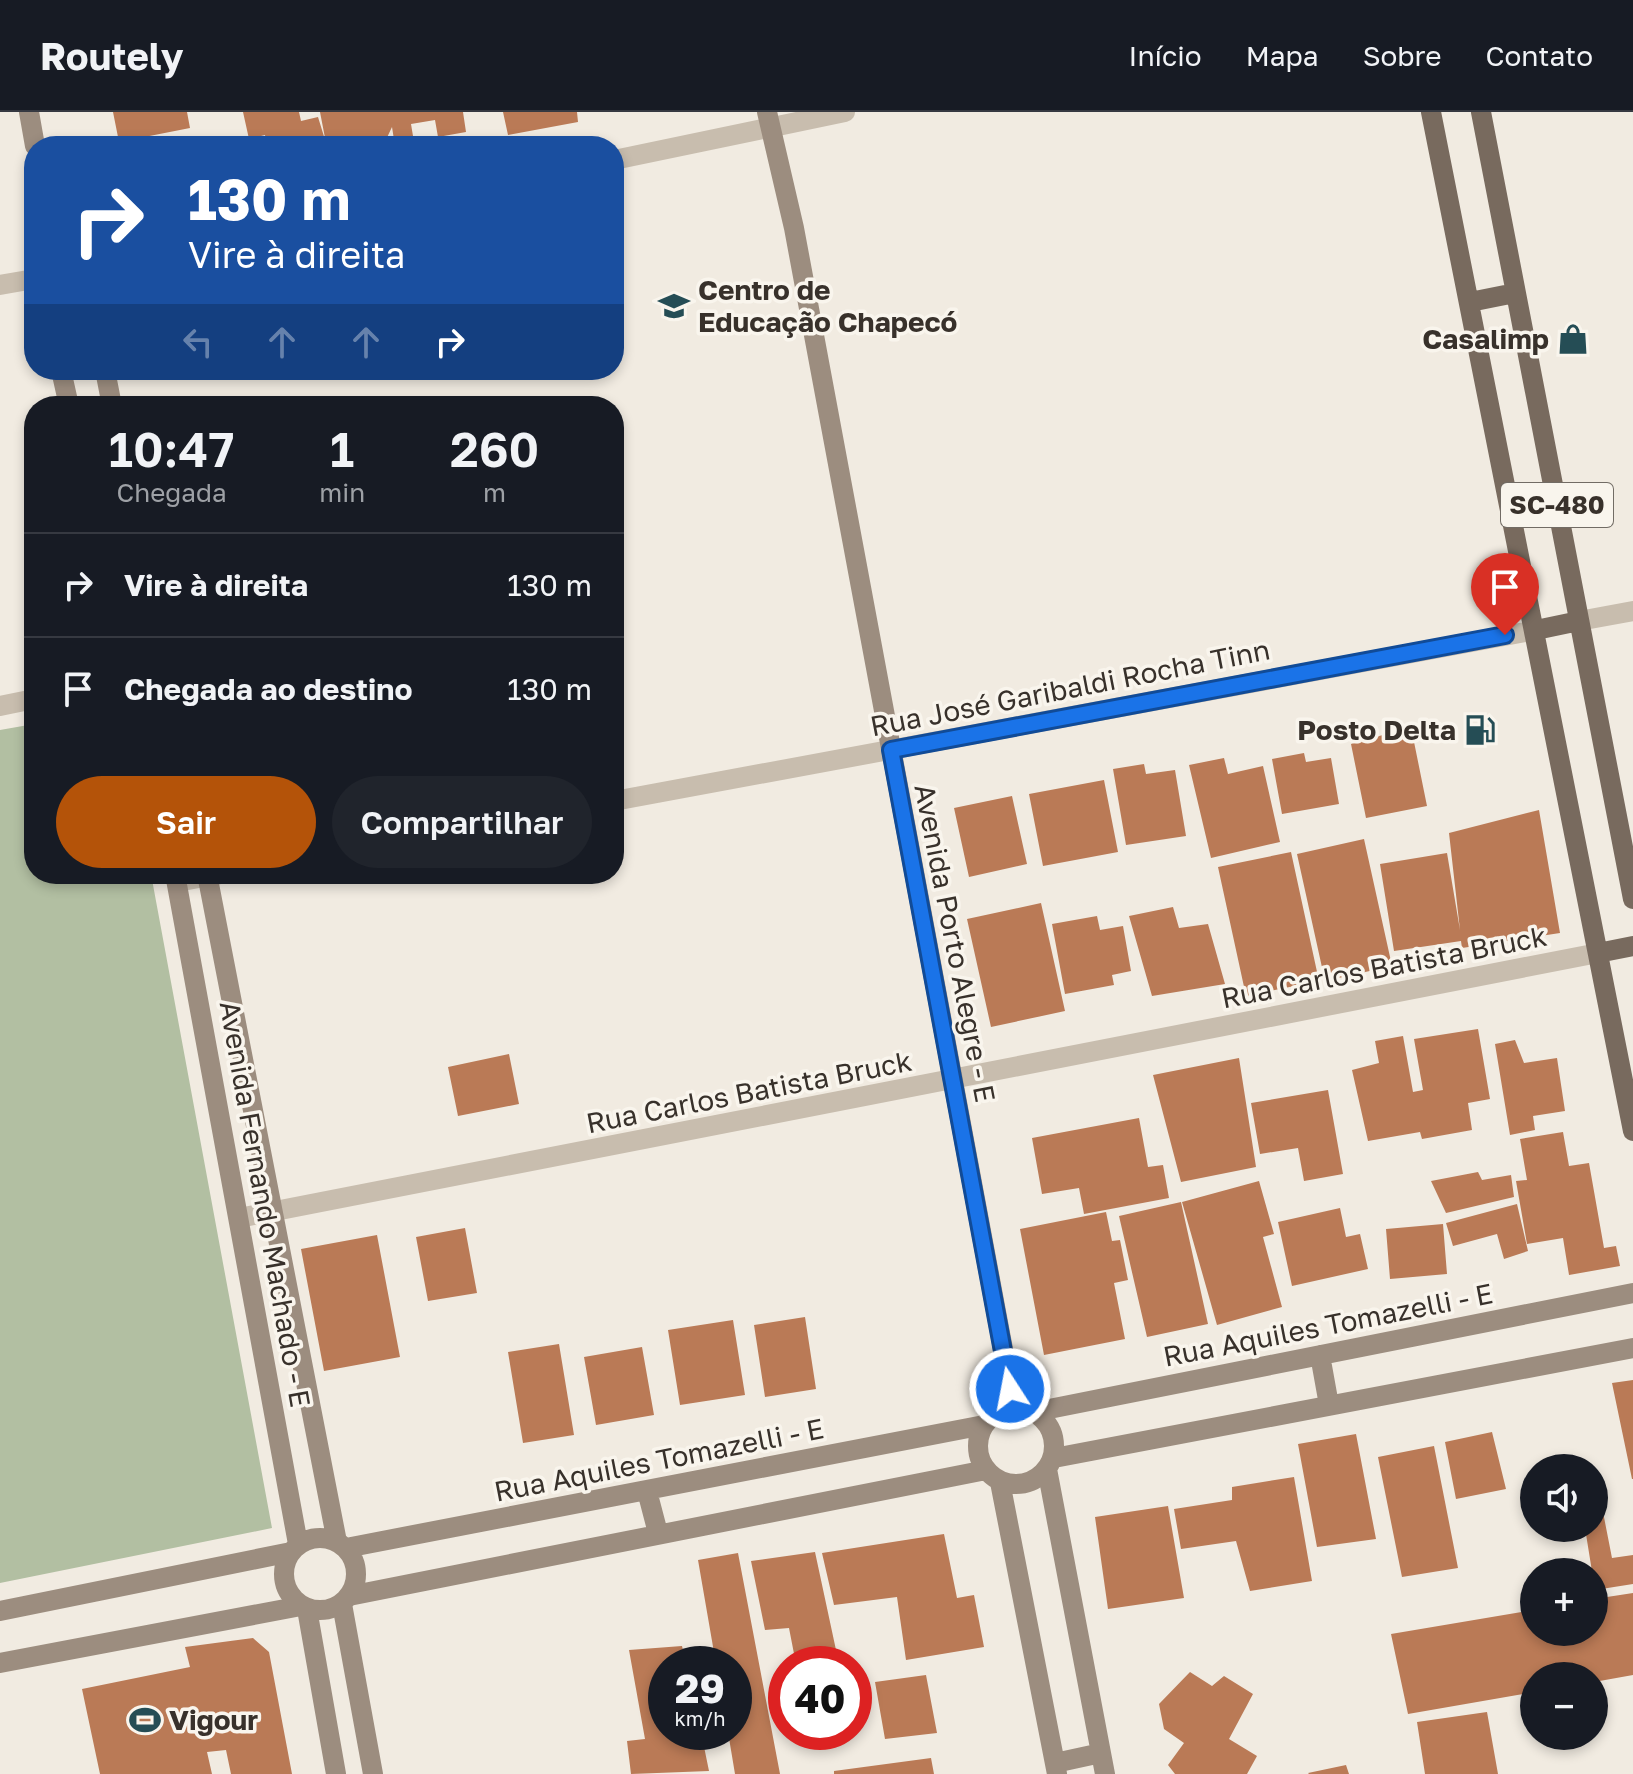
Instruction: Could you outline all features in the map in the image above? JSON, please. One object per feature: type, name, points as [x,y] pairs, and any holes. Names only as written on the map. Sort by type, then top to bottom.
[{"type":"main road","name":"SC-480","points":[[1431,112],[1633,1131]]},
{"type":"main road","name":"SC-480","points":[[1481,112],[1633,899]]},
{"type":"main road","points":[[1470,302],[1515,293]]},
{"type":"main road","points":[[1536,630],[1579,621]]},
{"type":"main road","points":[[1598,953],[1633,946]]},
{"type":"street","points":[[29,112],[33,136]]},
{"type":"street","points":[[624,157],[769,120],[845,112]]},
{"type":"street","name":"Avenida Porto Alegre - E","points":[[769,120],[794,228],[1014,1408]]},
{"type":"street","points":[[0,285],[24,281]]},
{"type":"street","points":[[1579,621],[1633,611]]},
{"type":"street","name":"Rua José Garibaldi Rocha Tinn","points":[[624,799],[1536,630]]},
{"type":"street","points":[[0,706],[24,701]]},
{"type":"street","name":"Avenida Fernando Machado - E","points":[[177,884],[239,1218],[294,1548]]},
{"type":"street","name":"Avenida Fernando Machado - E","points":[[214,884],[273,1211],[341,1545]]},
{"type":"street","name":"Rua Carlos Batista Bruck","points":[[239,1218],[1598,953]]},
{"type":"street","name":"Rua Aquiles Tomazelli - E","points":[[1034,1412],[1633,1293]]},
{"type":"street","points":[[294,1548],[284,1581],[293,1599],[304,1607],[319,1611],[345,1600],[658,1533],[993,1476],[1017,1485],[1034,1481],[1050,1463],[1329,1405],[1633,1348]]},
{"type":"street","points":[[1320,1355],[1329,1405]]},
{"type":"street","points":[[1101,1753],[1056,1769],[993,1476],[978,1456],[978,1440],[984,1425],[997,1413],[1014,1408],[1034,1412],[1048,1423],[1055,1440],[1050,1463],[1105,1774]]},
{"type":"street","name":"Rua Aquiles Tomazelli - E","points":[[341,1545],[647,1491],[984,1425]]},
{"type":"street","points":[[647,1491],[658,1533]]},
{"type":"street","points":[[0,1611],[294,1548],[317,1538],[341,1545],[356,1566],[356,1576],[345,1600],[373,1774]]},
{"type":"street","points":[[0,1663],[304,1607]]},
{"type":"street","points":[[304,1607],[336,1774]]},
{"type":"green space","points":[[24,726],[24,884],[153,884],[272,1528],[0,1583],[0,730]]},
{"type":"building","points":[[113,112],[187,112],[190,128],[149,136],[118,136]]},
{"type":"building","points":[[243,112],[299,112],[301,121],[318,117],[324,136],[265,135],[248,136]]},
{"type":"building","points":[[320,112],[463,112],[466,132],[438,136],[435,120],[411,124],[413,136],[393,136],[392,127],[388,136],[325,136]]},
{"type":"building","points":[[503,112],[577,112],[578,122],[508,135]]},
{"type":"building","points":[[1411,727],[1427,806],[1366,818],[1351,744]]},
{"type":"building","points":[[1304,753],[1306,762],[1331,758],[1339,804],[1282,814],[1272,759]]},
{"type":"building","points":[[1224,758],[1228,774],[1263,766],[1280,842],[1211,858],[1189,765]]},
{"type":"building","points":[[1144,764],[1146,774],[1175,770],[1186,836],[1126,845],[1113,769]]},
{"type":"building","points":[[1104,780],[1118,852],[1043,866],[1029,794]]},
{"type":"building","points":[[1012,796],[1027,864],[969,877],[954,808]]},
{"type":"building","points":[[1539,810],[1560,933],[1462,948],[1461,941],[1394,951],[1380,864],[1447,853],[1460,930],[1449,833]]},
{"type":"building","points":[[1364,839],[1392,966],[1325,981],[1297,854]]},
{"type":"building","points":[[1291,852],[1319,981],[1246,996],[1218,867]]},
{"type":"building","points":[[1041,903],[1065,1011],[991,1027],[967,919]]},
{"type":"building","points":[[1173,907],[1179,928],[1208,924],[1225,984],[1152,996],[1129,916]]},
{"type":"building","points":[[1097,916],[1100,930],[1123,926],[1131,971],[1112,975],[1114,985],[1065,994],[1052,924]]},
{"type":"building","points":[[1478,1029],[1490,1099],[1468,1103],[1472,1130],[1422,1139],[1420,1132],[1368,1141],[1352,1070],[1379,1063],[1375,1041],[1403,1036],[1413,1092],[1423,1090],[1414,1039]]},
{"type":"building","points":[[1515,1040],[1524,1063],[1557,1058],[1565,1111],[1533,1116],[1535,1130],[1510,1135],[1495,1044]]},
{"type":"building","points":[[509,1054],[519,1104],[458,1116],[448,1067]]},
{"type":"building","points":[[1239,1058],[1256,1167],[1181,1182],[1153,1075]]},
{"type":"building","points":[[1328,1090],[1343,1174],[1304,1181],[1298,1148],[1260,1154],[1251,1103]]},
{"type":"building","points":[[1139,1118],[1148,1167],[1163,1165],[1169,1198],[1084,1214],[1079,1188],[1042,1194],[1032,1138]]},
{"type":"building","points":[[1563,1132],[1569,1166],[1589,1163],[1604,1248],[1616,1246],[1620,1266],[1569,1275],[1563,1238],[1527,1244],[1516,1181],[1527,1180],[1520,1139]]},
{"type":"building","points":[[1478,1172],[1482,1180],[1511,1175],[1514,1197],[1446,1213],[1431,1181]]},
{"type":"building","points":[[1259,1181],[1274,1234],[1263,1237],[1282,1307],[1217,1325],[1182,1202]]},
{"type":"building","points":[[1181,1202],[1208,1324],[1147,1337],[1119,1216]]},
{"type":"building","points":[[1517,1204],[1528,1251],[1504,1259],[1497,1234],[1453,1246],[1446,1223]]},
{"type":"building","points":[[1340,1208],[1346,1237],[1360,1234],[1368,1269],[1292,1286],[1278,1222]]},
{"type":"building","points":[[1106,1212],[1112,1241],[1120,1240],[1128,1280],[1114,1283],[1125,1339],[1044,1355],[1020,1229]]},
{"type":"building","points":[[1443,1224],[1447,1274],[1390,1279],[1386,1229]]},
{"type":"building","points":[[465,1228],[477,1293],[428,1301],[416,1237]]},
{"type":"building","points":[[377,1235],[400,1357],[324,1371],[301,1249]]},
{"type":"building","points":[[805,1317],[816,1389],[765,1397],[754,1325]]},
{"type":"building","points":[[733,1320],[745,1395],[680,1405],[668,1330]]},
{"type":"building","points":[[559,1344],[574,1435],[523,1443],[508,1352]]},
{"type":"building","points":[[642,1347],[654,1415],[596,1425],[584,1357]]},
{"type":"building","points":[[1633,1380],[1633,1479],[1632,1479],[1612,1383]]},
{"type":"building","points":[[1492,1432],[1506,1489],[1456,1499],[1445,1442]]},
{"type":"building","points":[[1356,1434],[1376,1539],[1317,1547],[1298,1444]]},
{"type":"building","points":[[1434,1446],[1458,1568],[1402,1577],[1378,1457]]},
{"type":"building","points":[[1294,1477],[1312,1581],[1250,1591],[1236,1541],[1181,1549],[1174,1509],[1232,1500],[1232,1487]]},
{"type":"building","points":[[1168,1506],[1184,1598],[1108,1609],[1095,1517]]},
{"type":"building","points":[[944,1534],[957,1598],[974,1595],[984,1647],[906,1660],[897,1597],[834,1605],[822,1553]]},
{"type":"building","points":[[1608,1538],[1612,1558],[1633,1555],[1633,1584],[1608,1588],[1608,1558],[1590,1558],[1587,1542],[1608,1542]]},
{"type":"building","points":[[815,1552],[835,1646],[792,1646],[789,1628],[765,1630],[751,1561]]},
{"type":"building","points":[[738,1553],[768,1711],[768,1750],[775,1750],[780,1774],[735,1774],[731,1750],[752,1750],[752,1646],[713,1646],[698,1560]]},
{"type":"building","points":[[1633,1593],[1633,1675],[1608,1679],[1608,1662],[1520,1662],[1520,1694],[1408,1714],[1391,1634],[1520,1612],[1520,1646],[1608,1646],[1608,1597]]},
{"type":"building","points":[[253,1638],[269,1652],[292,1774],[231,1774],[226,1750],[207,1752],[212,1774],[100,1774],[82,1689],[190,1667],[185,1647]]},
{"type":"building","points":[[648,1649],[648,1750],[705,1750],[709,1771],[631,1774],[627,1741],[645,1739],[629,1650]]},
{"type":"building","points":[[1190,1672],[1212,1686],[1224,1676],[1253,1694],[1229,1739],[1257,1756],[1247,1774],[1175,1774],[1168,1765],[1184,1743],[1164,1729],[1159,1704]]},
{"type":"building","points":[[926,1675],[937,1733],[885,1739],[875,1682]]},
{"type":"building","points":[[1487,1712],[1498,1774],[1425,1774],[1417,1722]]},
{"type":"building","points":[[931,1758],[934,1774],[834,1774],[834,1771]]},
{"type":"building","points":[[1346,1765],[1349,1774],[1308,1773]]},
{"type":"place","name":"Centro de Educação Chapecó","points":[[674,306]]},
{"type":"place","name":"Casalimp","points":[[1573,339]]},
{"type":"place","name":"Posto Delta","points":[[1480,730]]},
{"type":"place","name":"Vigour","points":[[145,1720]]},
{"type":"route","points":[[1010,1389],[891,750],[1505,635]]}]
